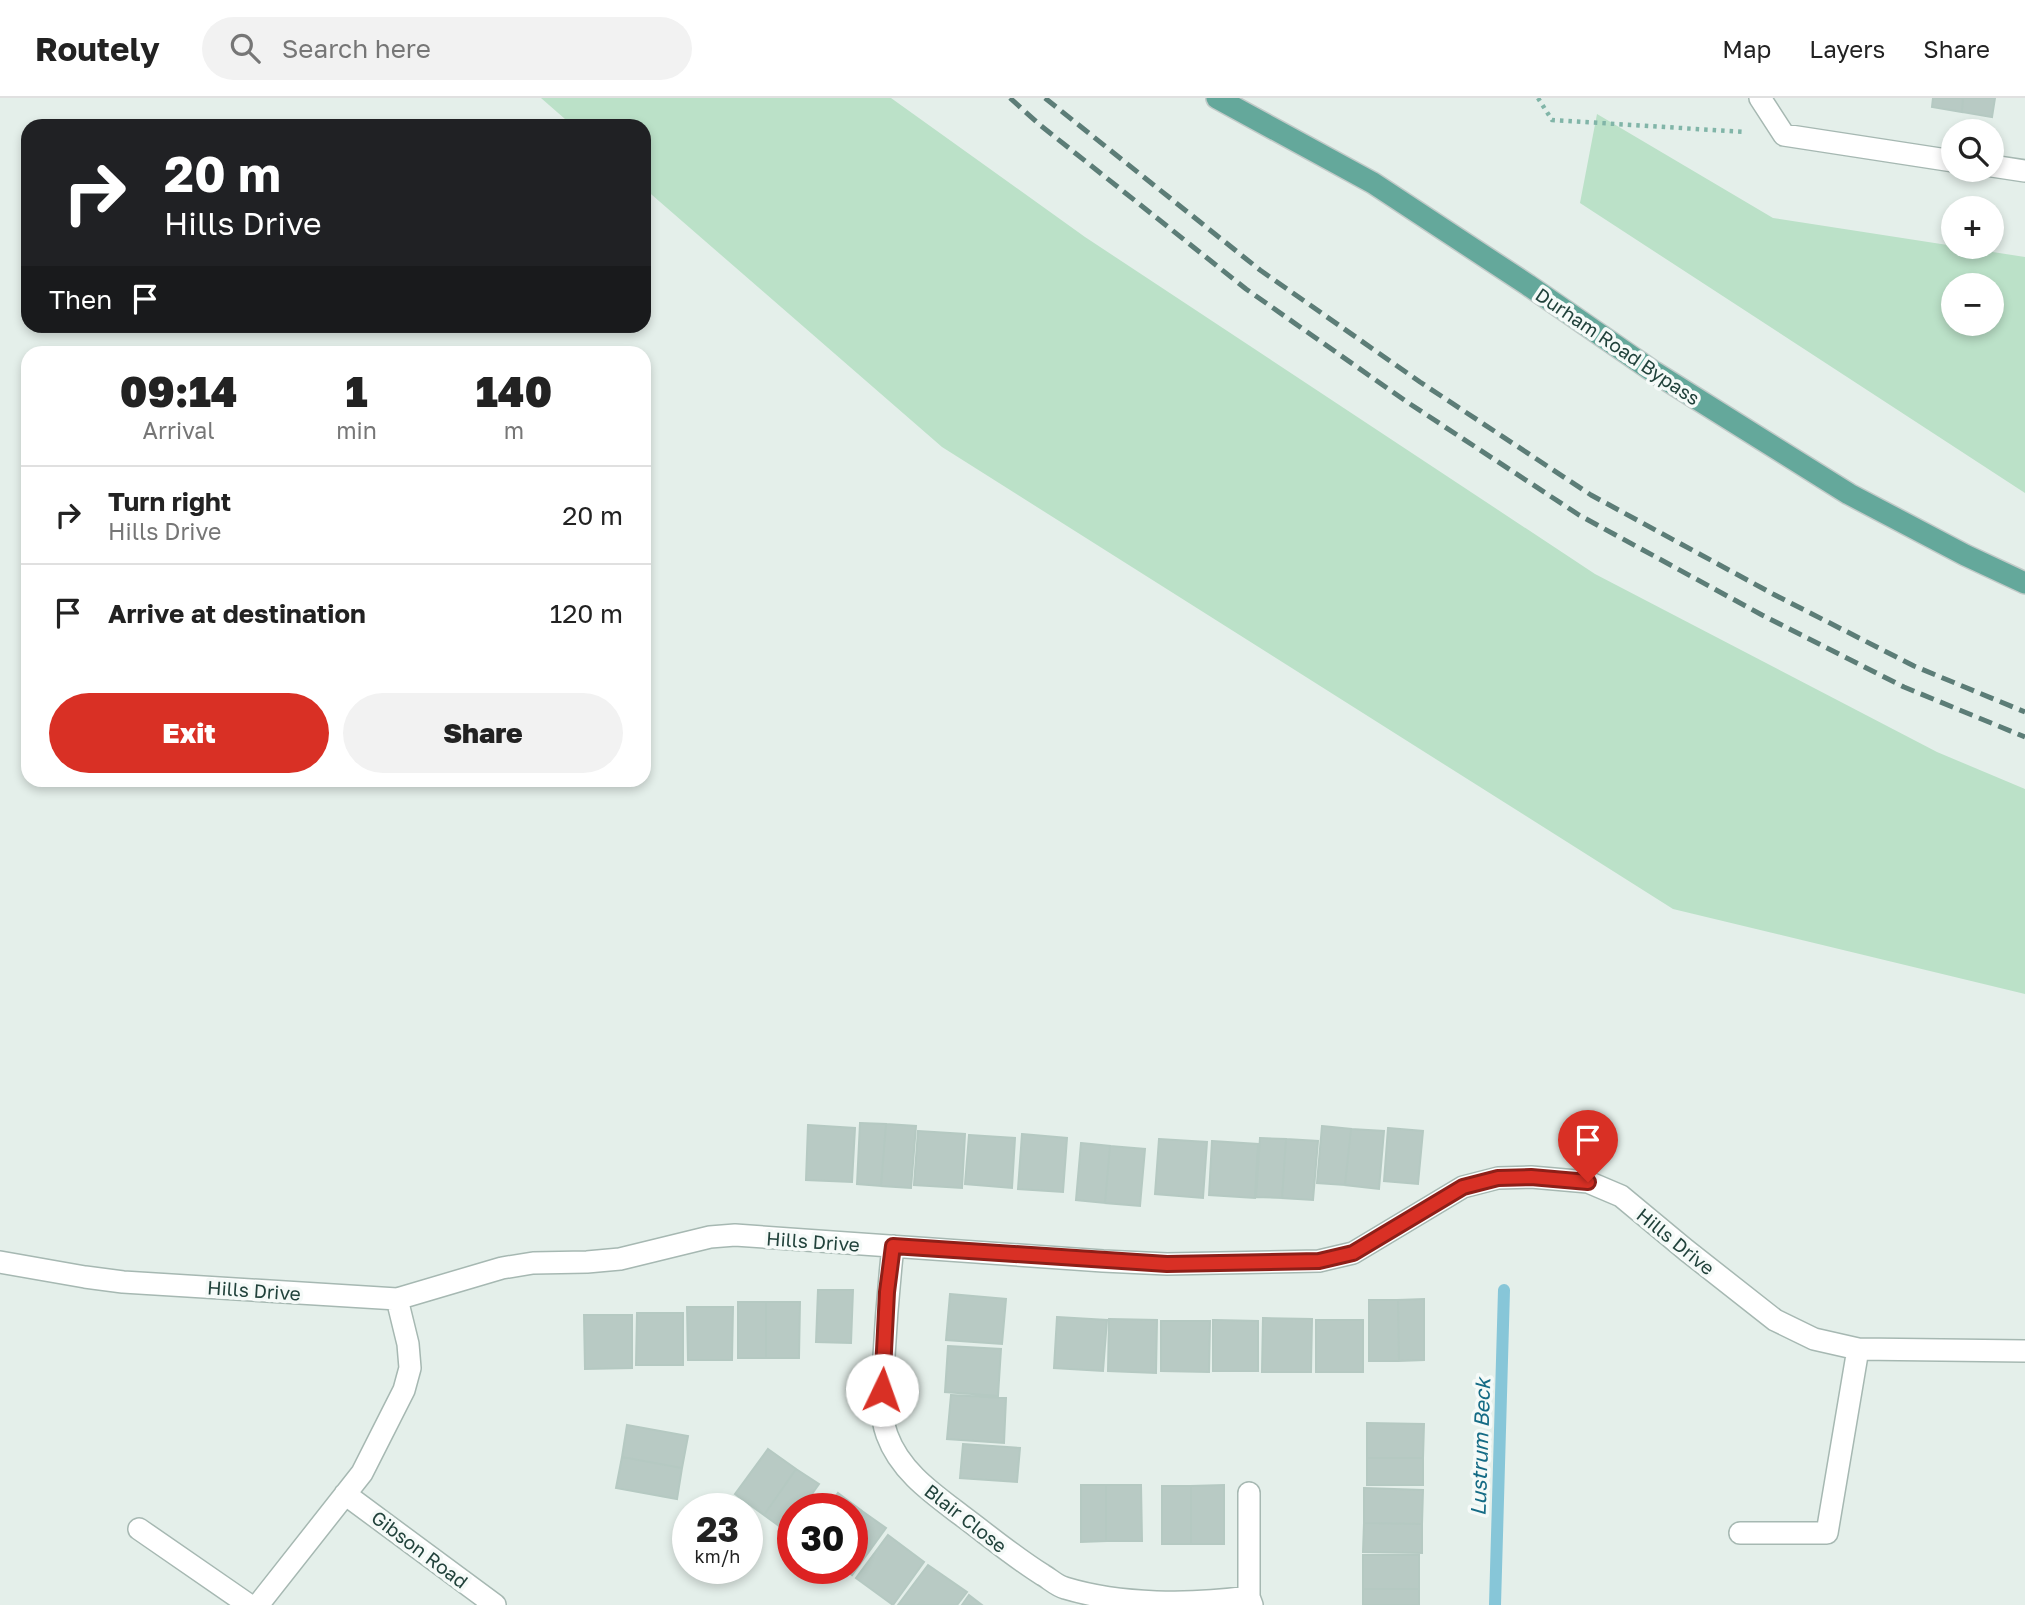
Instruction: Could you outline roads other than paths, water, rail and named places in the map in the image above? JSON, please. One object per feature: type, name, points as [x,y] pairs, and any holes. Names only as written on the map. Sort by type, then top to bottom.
[{"type":"main road","name":"Durham Road Bypass","points":[[1217,98],[1373,183],[1654,372],[1849,494],[2025,583]]},
{"type":"street","points":[[1760,98],[1784,135],[1941,159]]},
{"type":"street","points":[[2004,168],[2025,172]]},
{"type":"street","name":"Hills Drive","points":[[0,1262],[85,1278],[123,1282],[397,1299],[502,1268],[533,1263],[620,1259],[710,1237],[735,1235],[1167,1264],[1319,1261],[1353,1253],[1463,1187],[1498,1178],[1531,1177],[1588,1182],[1622,1196],[1775,1320],[1814,1339],[1858,1349],[2025,1350]]},
{"type":"street","name":"Blair Close","points":[[893,1246],[887,1292],[882,1413],[887,1435],[897,1456],[911,1474],[1030,1567],[1059,1597],[1150,1604],[1250,1601],[1249,1493]]},
{"type":"street","points":[[258,1605],[362,1473],[404,1390],[410,1368],[408,1344],[397,1299]]},
{"type":"street","points":[[1740,1533],[1827,1533],[1858,1349]]},
{"type":"street","name":"Gibson Road","points":[[345,1494],[495,1605]]},
{"type":"street","points":[[139,1529],[249,1605]]},
{"type":"waterway","name":"Lustrum Beck","points":[[1495,1605],[1504,1290]]},
{"type":"railway","points":[[1010,98],[1040,125],[1246,289],[1407,402],[1579,515],[1762,615],[1904,687],[2025,737]]},
{"type":"railway","points":[[1045,98],[1260,270],[1420,382],[1591,495],[1773,594],[1914,666],[2025,712]]}]
